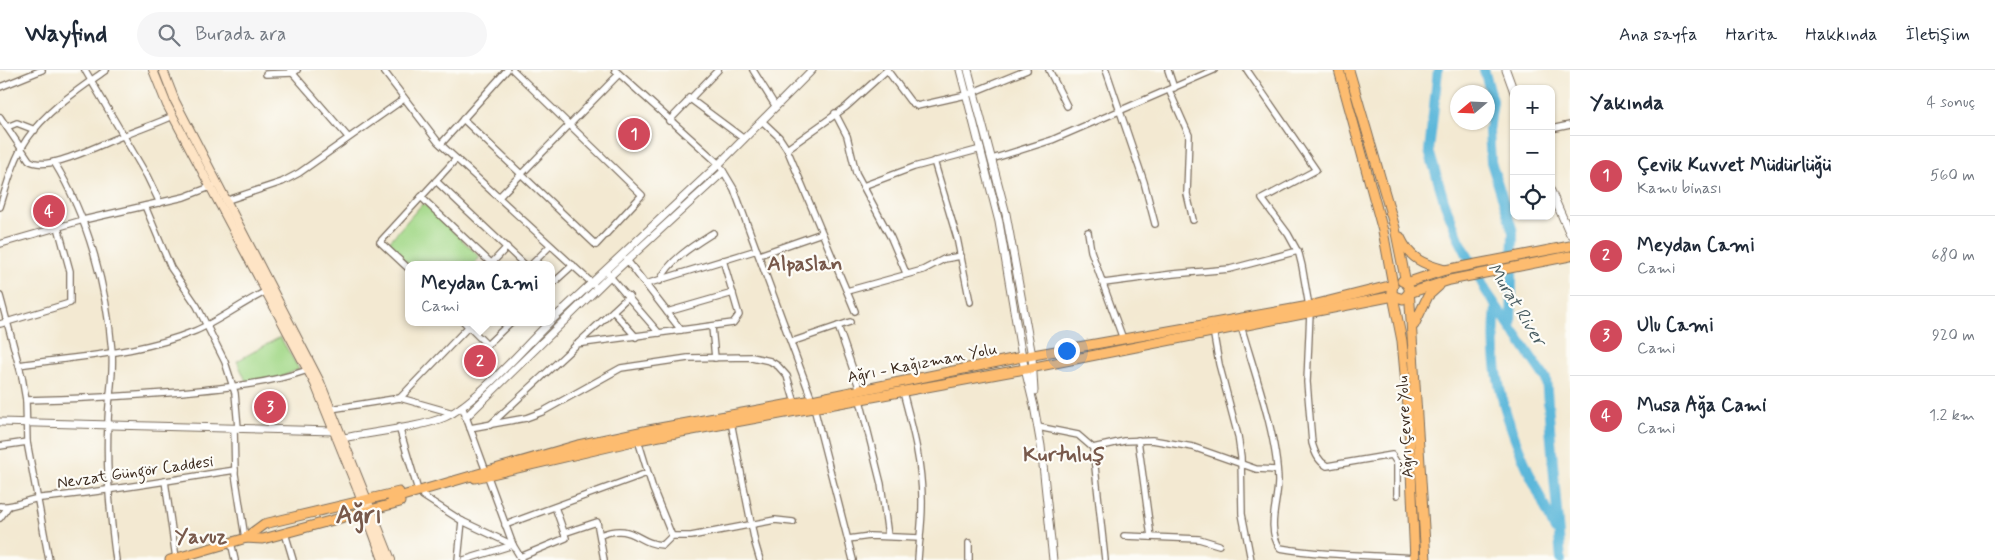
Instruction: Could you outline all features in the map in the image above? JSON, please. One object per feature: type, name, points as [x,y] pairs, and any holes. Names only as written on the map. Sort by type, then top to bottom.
[{"type":"main road","points":[[153,70],[173,116],[210,187],[269,290],[331,409],[344,438],[383,560]]},
{"type":"main road","points":[[163,70],[176,101],[228,200],[308,370],[365,499]]},
{"type":"main road","name":"Ağrı Çevre Yolu","points":[[1339,70],[1383,230],[1394,285],[1392,291],[1402,341],[1408,407],[1415,559]]},
{"type":"main road","name":"Ağrı Çevre Yolu","points":[[1349,70],[1395,228],[1406,283],[1409,288],[1413,327],[1426,560]]},
{"type":"main road","points":[[1395,228],[1409,254],[1416,260],[1446,270]]},
{"type":"main road","points":[[1394,285],[1398,282],[1406,283],[1446,270],[1568,247]]},
{"type":"main road","points":[[1394,296],[1402,298],[1409,293],[1450,280],[1569,256]]},
{"type":"main road","points":[[1413,327],[1428,296],[1433,290],[1450,280]]},
{"type":"main road","name":"Ağrı - Kağızman Yolu","points":[[392,499],[587,443],[795,403],[813,404],[860,400],[1029,368],[1241,326],[1394,285]]},
{"type":"main road","name":"Ağrı - Kağızman Yolu","points":[[487,473],[813,404],[860,390],[1022,357],[1394,296]]},
{"type":"main road","points":[[245,538],[264,524],[417,487],[457,474],[487,473]]},
{"type":"main road","points":[[245,538],[263,539],[368,509],[423,496],[487,473]]},
{"type":"main road","points":[[368,509],[391,560]]},
{"type":"main road","points":[[172,559],[337,513]]},
{"type":"street","points":[[0,87],[42,70]]},
{"type":"street","points":[[85,70],[160,203]]},
{"type":"street","points":[[0,208],[21,150],[34,130],[55,108],[106,70]]},
{"type":"street","points":[[383,70],[441,144],[595,286]]},
{"type":"street","points":[[441,144],[500,73],[507,70]]},
{"type":"street","points":[[463,119],[596,245],[642,195],[513,70]]},
{"type":"street","points":[[668,121],[718,70]]},
{"type":"street","points":[[753,70],[776,106]]},
{"type":"street","points":[[466,417],[812,70]]},
{"type":"street","points":[[787,149],[846,107],[887,70],[914,105],[925,105],[970,93],[1027,70]]},
{"type":"street","points":[[960,70],[970,93],[992,159],[1006,214],[1032,356],[1029,368],[1038,427],[1053,560]]},
{"type":"street","points":[[968,70],[970,93],[981,149],[999,222],[1022,357],[1029,368]]},
{"type":"street","points":[[1049,70],[1067,106]]},
{"type":"street","points":[[1106,70],[1144,182],[1154,224]]},
{"type":"street","points":[[1168,70],[1172,89],[1189,135],[1187,194],[1193,220]]},
{"type":"street","points":[[992,159],[1052,140],[1214,70]]},
{"type":"street","points":[[1247,70],[1316,170],[1262,199],[1298,251],[1309,309],[1308,382],[1312,443],[1316,456],[1327,466],[1392,455],[1397,463],[1397,495]]},
{"type":"street","points":[[1506,70],[1511,85]]},
{"type":"street","points":[[266,74],[293,71],[348,137]]},
{"type":"street","points":[[499,197],[569,126],[617,72],[668,121],[719,164],[734,189],[813,404],[853,560]]},
{"type":"street","points":[[689,98],[744,139]]},
{"type":"street","points":[[228,200],[291,178],[404,99]]},
{"type":"street","points":[[835,113],[847,136],[856,173],[891,238],[906,274]]},
{"type":"street","points":[[0,117],[21,150],[34,164],[54,162],[123,135],[145,129],[173,116]]},
{"type":"street","points":[[762,120],[779,137],[787,149],[855,311]]},
{"type":"street","points":[[8,127],[17,123],[34,130]]},
{"type":"street","points":[[1555,128],[1570,124]]},
{"type":"street","points":[[863,186],[934,161],[981,149]]},
{"type":"street","points":[[405,265],[380,242],[456,159]]},
{"type":"street","points":[[934,161],[961,256],[970,302]]},
{"type":"street","points":[[54,162],[72,191],[84,220],[95,256],[112,354],[108,424],[110,490],[116,560]]},
{"type":"street","points":[[625,258],[724,172]]},
{"type":"street","points":[[436,181],[521,261]]},
{"type":"street","points":[[0,244],[84,220],[160,203],[219,183]]},
{"type":"street","points":[[421,197],[487,261]]},
{"type":"street","points":[[1555,199],[1570,234]]},
{"type":"street","points":[[146,206],[171,268],[197,306],[225,362],[233,386],[236,428],[235,470],[245,538]]},
{"type":"street","points":[[0,324],[70,302],[70,271],[58,227]]},
{"type":"street","points":[[1088,232],[1091,251],[1123,339]]},
{"type":"street","points":[[660,281],[664,272],[682,255],[713,233]]},
{"type":"street","points":[[646,284],[724,260],[758,253],[822,234]]},
{"type":"street","points":[[535,261],[550,246]]},
{"type":"street","points":[[493,261],[507,248]]},
{"type":"street","points":[[1104,283],[1230,269],[1298,251]]},
{"type":"street","points":[[847,290],[923,270],[944,259],[961,256]]},
{"type":"street","points":[[625,258],[681,330]]},
{"type":"street","points":[[576,344],[733,323],[738,318],[724,260]]},
{"type":"street","points":[[555,281],[573,265]]},
{"type":"street","points":[[608,274],[629,296],[659,333]]},
{"type":"street","points":[[555,317],[595,286]]},
{"type":"street","points":[[19,365],[112,354],[156,345],[206,325],[269,290]]},
{"type":"street","points":[[667,312],[733,293]]},
{"type":"street","points":[[0,296],[19,365],[26,400],[27,442],[49,560]]},
{"type":"street","points":[[490,426],[629,296]]},
{"type":"street","points":[[613,311],[636,337]]},
{"type":"street","points":[[791,342],[850,322]]},
{"type":"street","points":[[400,398],[467,326]]},
{"type":"street","points":[[471,326],[487,344],[507,326]]},
{"type":"street","points":[[344,438],[429,422],[453,413],[545,326]]},
{"type":"street","points":[[838,326],[860,390]]},
{"type":"street","points":[[1241,326],[1273,443],[1277,470],[1273,526],[1280,548],[1320,555],[1357,554],[1415,559]]},
{"type":"street","points":[[712,327],[715,358]]},
{"type":"street","points":[[1214,330],[1219,364],[1238,436],[1242,464],[1242,514],[1251,560]]},
{"type":"street","points":[[470,428],[490,426],[526,418],[542,412],[622,368],[664,360],[752,357],[770,361],[778,366],[787,376],[795,403]]},
{"type":"street","points":[[26,400],[110,398],[233,386],[274,380],[308,370]]},
{"type":"street","points":[[904,392],[916,445],[920,473],[922,504],[918,560]]},
{"type":"street","points":[[331,409],[400,398],[453,413]]},
{"type":"street","points":[[860,400],[882,484],[888,536]]},
{"type":"street","points":[[462,406],[505,525],[521,559],[566,538],[555,508]]},
{"type":"street","points":[[0,422],[334,431]]},
{"type":"street","points":[[731,422],[760,560]]},
{"type":"street","points":[[399,427],[417,487]]},
{"type":"street","points":[[1038,427],[1078,434],[1092,448],[1104,560]]},
{"type":"street","points":[[638,440],[647,473],[672,536]]},
{"type":"street","points":[[1092,448],[1138,440],[1152,440],[1193,447],[1264,470],[1277,470]]},
{"type":"street","points":[[1138,440],[1152,537]]},
{"type":"street","points":[[0,446],[27,442]]},
{"type":"street","name":"Nevzat Güngör Caddesi","points":[[8,507],[38,498],[110,490],[235,470]]},
{"type":"street","points":[[505,525],[647,473]]},
{"type":"street","points":[[165,481],[172,559]]},
{"type":"street","points":[[423,496],[462,521],[513,545]]},
{"type":"street","points":[[0,506],[8,507],[0,518]]},
{"type":"street","points":[[600,535],[615,529],[627,531],[656,544],[663,545],[672,536],[690,536],[752,526],[775,520],[794,522]]},
{"type":"street","points":[[458,560],[462,521]]},
{"type":"street","points":[[564,533],[598,522],[604,560]]},
{"type":"street","points":[[285,533],[292,560]]},
{"type":"street","points":[[848,539],[888,536],[920,538]]},
{"type":"street","points":[[1124,536],[1199,539],[1219,544]]},
{"type":"street","points":[[230,542],[236,560]]},
{"type":"street","points":[[969,543],[970,560]]},
{"type":"street","points":[[464,560],[513,545]]},
{"type":"green space","points":[[423,203],[480,257],[476,261],[406,261],[387,244]]},
{"type":"green space","points":[[280,337],[299,369],[279,378],[246,381],[237,361]]},
{"type":"waterway","name":"Murat River","points":[[1438,70],[1429,151],[1445,204],[1459,239],[1486,291],[1546,379],[1561,560]]},
{"type":"waterway","points":[[1484,70],[1493,101],[1489,131],[1491,162],[1513,232],[1511,329]]},
{"type":"waterway","points":[[1496,308],[1494,339],[1496,368],[1509,423],[1555,530]]},
{"type":"tunnel","points":[[337,513],[392,499]]},
{"type":"place","name":"Çevik Kuvvet Müdürlüğü","points":[[634,134]]},
{"type":"place","name":"Musa Ağa Cami","points":[[49,211]]},
{"type":"place","name":"Meydan Cami","points":[[480,361]]},
{"type":"place","name":"Ulu Cami","points":[[270,407]]},
{"type":"district","name":"Alpaslan","points":[[805,263]]},
{"type":"district","name":"Kurtuluş","points":[[1064,454]]},
{"type":"district","name":"Ağrı","points":[[359,514]]},
{"type":"district","name":"Yavuz","points":[[201,536]]}]
